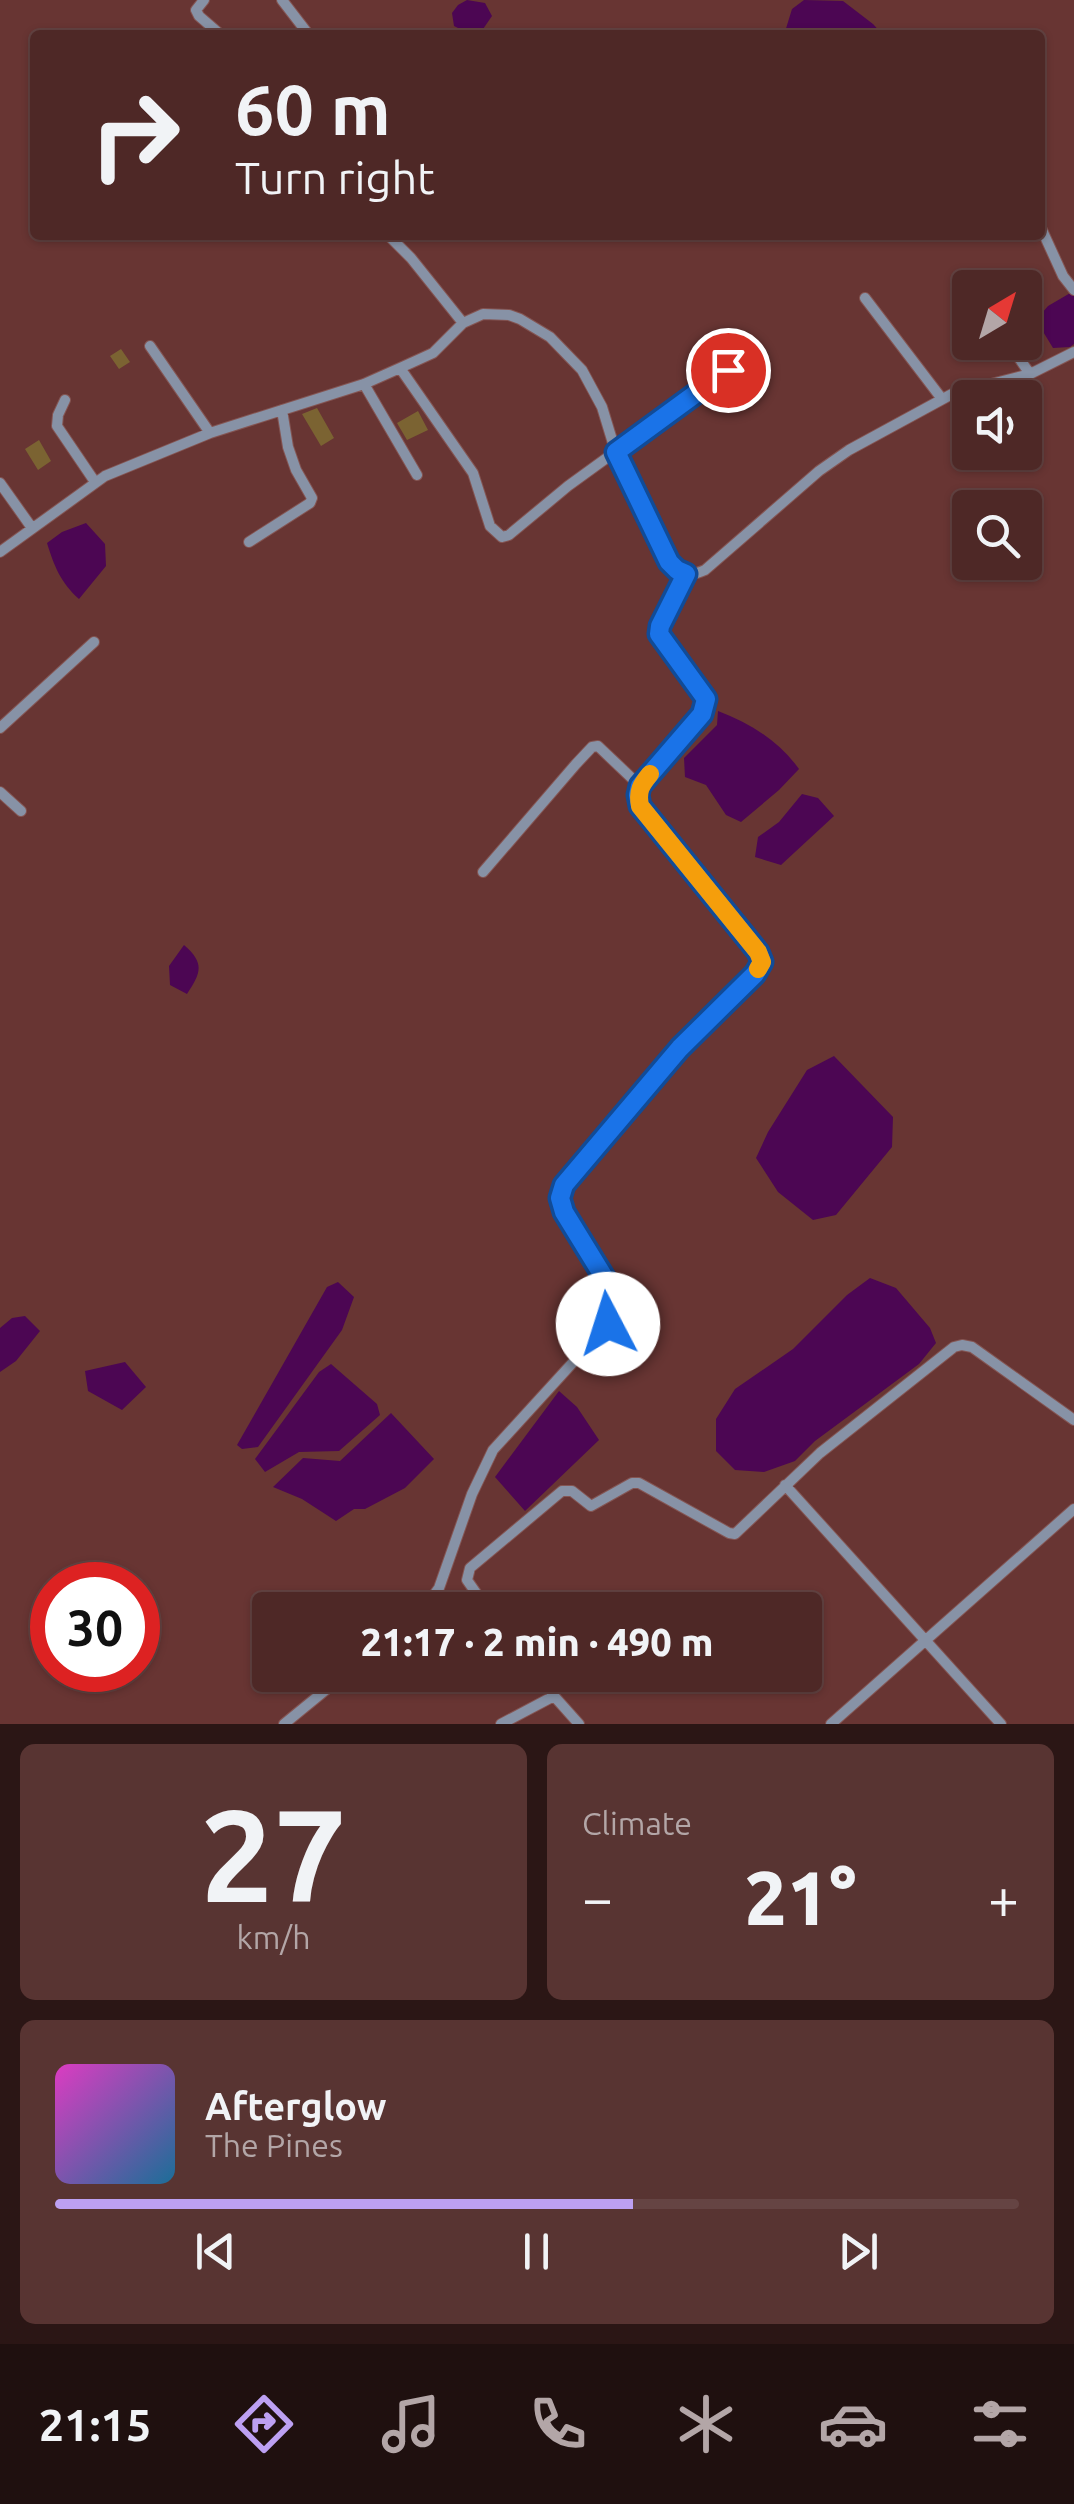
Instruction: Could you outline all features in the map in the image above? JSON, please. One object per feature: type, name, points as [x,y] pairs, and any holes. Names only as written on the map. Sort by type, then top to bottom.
[{"type":"street","points":[[204,0],[196,10],[198,16],[215,30]]},
{"type":"street","points":[[282,0],[305,30]]},
{"type":"street","points":[[1045,236],[1074,290]]},
{"type":"street","points":[[393,240],[464,323]]},
{"type":"street","points":[[865,298],[942,398]]},
{"type":"street","points":[[0,552],[95,482],[210,433],[364,384],[433,353],[464,323],[483,314],[520,319],[550,337],[582,370],[669,562],[686,574],[696,574],[833,461],[942,398],[1030,374],[1074,352]]},
{"type":"street","points":[[150,346],[210,433]]},
{"type":"street","points":[[1020,360],[1030,374]]},
{"type":"street","points":[[400,368],[472,473],[490,526],[502,538],[728,370]]},
{"type":"street","points":[[364,384],[416,474]]},
{"type":"street","points":[[65,400],[57,426],[95,482]]},
{"type":"street","points":[[249,542],[310,504],[312,498],[296,470],[282,410]]},
{"type":"street","points":[[0,482],[32,528]]},
{"type":"street","points":[[437,1592],[472,1494],[493,1450],[608,1324],[614,1305],[610,1287],[564,1212],[560,1198],[564,1185],[680,1048],[755,974],[762,962],[758,952],[640,806],[640,786],[705,706],[701,690],[659,634],[686,574]]},
{"type":"street","points":[[0,728],[94,642]]},
{"type":"street","points":[[483,872],[592,748],[604,749],[640,786]]},
{"type":"street","points":[[0,792],[21,811]]},
{"type":"street","points":[[475,1592],[467,1580],[470,1568],[566,1489],[592,1506],[635,1482],[735,1534],[820,1454],[954,1347],[972,1347],[1074,1420]]},
{"type":"street","points":[[784,1485],[1001,1724]]},
{"type":"street","points":[[831,1724],[1074,1509]]},
{"type":"street","points":[[284,1724],[323,1692]]},
{"type":"street","points":[[551,1692],[579,1724]]},
{"type":"street","points":[[501,1724],[554,1696]]},
{"type":"shaded area","points":[[467,0],[485,3],[492,16],[482,30],[462,30],[454,26],[452,13]]},
{"type":"shaded area","points":[[804,0],[843,1],[878,30],[786,30],[792,9]]},
{"type":"shaded area","points":[[1074,292],[1074,344],[1070,347],[1053,348],[1042,330],[1042,313]]},
{"type":"shaded area","points":[[86,523],[105,544],[106,566],[79,599],[59,574],[47,543]]},
{"type":"shaded area","points":[[718,711],[763,734],[799,769],[741,822],[726,815],[706,785],[685,777],[684,758],[717,725]]},
{"type":"shaded area","points":[[802,794],[818,798],[834,816],[781,865],[755,857],[758,837],[779,822]]},
{"type":"shaded area","points":[[184,945],[199,968],[187,994],[170,985],[169,966]]},
{"type":"shaded area","points":[[834,1056],[893,1117],[892,1147],[836,1215],[813,1220],[778,1192],[756,1158],[807,1070]]},
{"type":"shaded area","points":[[870,1278],[896,1288],[930,1328],[936,1343],[919,1364],[815,1441],[795,1461],[764,1472],[735,1470],[716,1451],[716,1419],[735,1389],[793,1349],[847,1295]]},
{"type":"shaded area","points":[[338,1282],[354,1297],[342,1330],[258,1447],[242,1449],[237,1445],[327,1287]]},
{"type":"shaded area","points":[[25,1316],[40,1331],[16,1361],[0,1372],[0,1328],[12,1318]]},
{"type":"shaded area","points":[[125,1362],[146,1387],[122,1410],[88,1391],[85,1371]]},
{"type":"shaded area","points":[[331,1364],[377,1404],[380,1415],[339,1451],[299,1452],[265,1472],[255,1459],[319,1372]]},
{"type":"shaded area","points":[[559,1391],[577,1407],[599,1440],[525,1511],[495,1477]]},
{"type":"shaded area","points":[[391,1413],[434,1459],[405,1488],[365,1509],[354,1509],[336,1521],[302,1499],[273,1487],[303,1458],[340,1461]]},
{"type":"building","points":[[121,349],[130,362],[119,369],[110,356]]},
{"type":"building","points":[[317,408],[334,438],[321,446],[302,414]]},
{"type":"building","points":[[418,411],[428,430],[407,440],[397,423]]},
{"type":"building","points":[[39,440],[51,461],[38,470],[25,449]]},
{"type":"slow traffic","points":[[650,774],[640,786],[640,806],[758,952],[762,962],[758,969]]},
{"type":"route","points":[[608,1324],[614,1305],[610,1287],[564,1212],[560,1198],[564,1185],[680,1048],[755,974],[762,962],[758,952],[640,806],[640,786],[702,714],[706,699],[659,634],[686,574],[669,562],[616,452],[728,370]]}]
